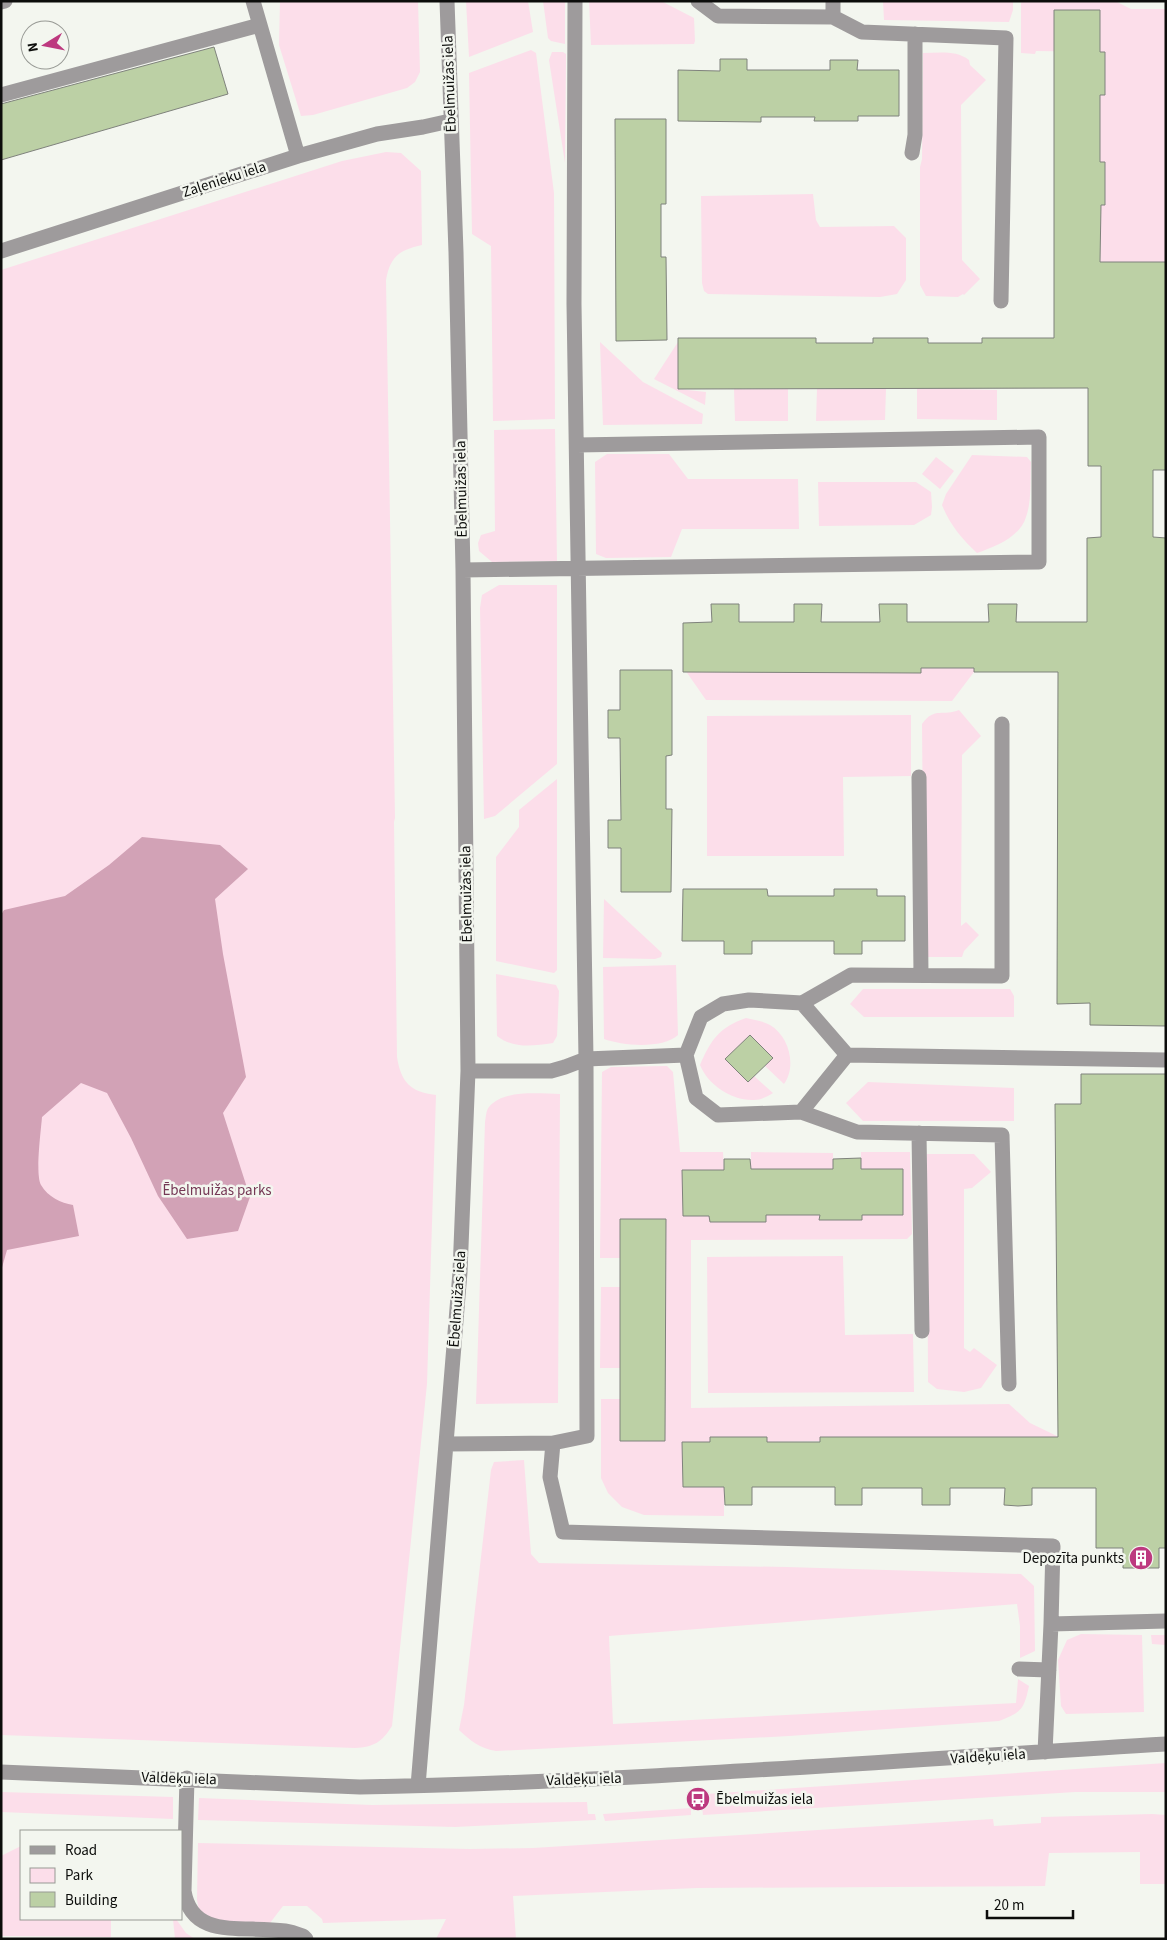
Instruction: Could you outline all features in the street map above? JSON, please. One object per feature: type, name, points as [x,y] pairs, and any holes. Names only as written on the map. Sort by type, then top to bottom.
[{"type":"street","points":[[1,2],[5,1]]},
{"type":"street","points":[[253,1],[298,156]]},
{"type":"street","name":"Ēbelmuižas iela","points":[[418,1786],[460,1272],[468,1071],[463,570],[456,252],[447,1]]},
{"type":"street","points":[[446,1444],[553,1443],[587,1436],[586,1058],[574,304],[575,1]]},
{"type":"street","points":[[698,1],[718,16],[833,17],[862,32],[1006,38],[1001,300]]},
{"type":"street","points":[[833,1],[833,17]]},
{"type":"street","points":[[1,95],[260,25]]},
{"type":"street","points":[[912,153],[915,134],[915,34]]},
{"type":"street","name":"Zaļenieku iela","points":[[1,251],[298,156],[377,134],[423,128],[450,121]]},
{"type":"street","points":[[463,570],[1039,562],[1039,437],[577,445]]},
{"type":"street","points":[[1002,724],[1002,976],[851,974],[802,1003],[748,1000],[723,1004],[701,1017],[686,1055],[696,1098],[718,1115],[801,1112],[857,1132],[1002,1135],[1009,1384]]},
{"type":"street","points":[[919,777],[921,975]]},
{"type":"street","points":[[802,1003],[847,1055],[1166,1060]]},
{"type":"street","points":[[468,1071],[551,1071],[586,1058],[686,1055]]},
{"type":"street","points":[[801,1112],[847,1055]]},
{"type":"street","points":[[919,1133],[922,1331]]},
{"type":"street","points":[[553,1443],[550,1477],[563,1532],[1053,1546],[1045,1752]]},
{"type":"street","points":[[1051,1624],[1166,1621]]},
{"type":"street","points":[[1019,1669],[1049,1670]]},
{"type":"street","name":"Valdeķu iela","points":[[1,1772],[360,1786],[418,1786],[728,1773],[1166,1744]]},
{"type":"street","points":[[187,1778],[184,1891],[186,1905],[191,1917],[202,1928],[217,1934],[284,1930],[306,1939]]},
{"type":"green space","points":[[280,1],[418,1],[420,72],[415,82],[407,88],[313,115],[301,116],[279,45]]},
{"type":"green space","points":[[466,1],[528,1],[533,32],[469,57]]},
{"type":"green space","points":[[543,1],[565,1],[565,44],[551,41],[548,38]]},
{"type":"green space","points":[[589,1],[661,1],[694,18],[694,44],[591,45]]},
{"type":"green space","points":[[883,1],[1013,1],[1013,10],[1009,22],[884,20]]},
{"type":"green space","points":[[1023,1],[1115,1],[1131,9],[1166,9],[1166,262],[1118,262],[1100,271],[1101,205],[1105,205],[1105,162],[1100,162],[1100,95],[1105,95],[1105,52],[1036,51],[1035,54],[1021,53],[1021,3]]},
{"type":"green space","points":[[531,50],[536,53],[554,193],[555,419],[493,421],[491,246],[472,234],[469,73]]},
{"type":"green space","points":[[552,52],[563,52],[566,54],[565,163],[549,60]]},
{"type":"green space","points":[[923,53],[947,53],[964,57],[969,60],[970,65],[986,80],[961,105],[962,260],[980,279],[964,295],[958,297],[926,296],[920,285],[920,167],[922,159]]},
{"type":"green space","name":"Ēbelmuižas parks","points":[[386,152],[401,153],[421,171],[422,245],[407,249],[397,256],[390,266],[386,280],[397,1057],[401,1073],[408,1084],[427,1094],[436,1095],[427,1384],[392,1726],[377,1743],[355,1748],[1,1735],[1,270],[342,161]]},
{"type":"green space","points":[[813,194],[816,220],[820,227],[894,226],[906,238],[906,280],[897,294],[880,297],[708,294],[704,291],[702,283],[701,196]]},
{"type":"green space","points":[[600,342],[643,382],[703,414],[702,424],[603,425]]},
{"type":"green space","points":[[678,342],[678,389],[706,392],[705,405],[654,379]]},
{"type":"green space","points":[[917,388],[997,390],[997,420],[917,419]]},
{"type":"green space","points":[[734,389],[788,389],[788,421],[735,421]]},
{"type":"green space","points":[[817,389],[886,389],[885,420],[816,421]]},
{"type":"green space","points":[[555,429],[557,561],[492,562],[479,551],[478,543],[481,535],[495,531],[494,430]]},
{"type":"green space","points":[[607,454],[669,454],[688,479],[798,479],[799,529],[682,529],[671,557],[606,558],[596,554],[595,462]]},
{"type":"green space","points":[[972,455],[1027,457],[1031,462],[1029,504],[1023,524],[1013,536],[977,553],[957,531],[942,505],[946,494]]},
{"type":"green space","points":[[936,457],[954,471],[940,489],[922,474]]},
{"type":"green space","points":[[818,482],[916,482],[931,492],[931,515],[914,525],[819,526]]},
{"type":"green space","points":[[499,585],[557,585],[557,764],[495,816],[484,819],[480,608],[482,595]]},
{"type":"green space","points":[[683,667],[921,673],[921,668],[974,668],[974,672],[952,701],[706,700]]},
{"type":"green space","points":[[959,710],[981,736],[962,755],[961,926],[966,922],[979,935],[964,951],[962,957],[927,957],[924,952],[922,724],[931,715]]},
{"type":"green space","points":[[911,715],[911,776],[843,777],[844,856],[707,856],[707,716]]},
{"type":"green space","points":[[557,779],[557,970],[554,973],[496,961],[496,857],[519,827],[519,810]]},
{"type":"green space","points":[[142,837],[220,845],[248,869],[215,899],[223,954],[246,1077],[223,1113],[250,1197],[238,1231],[187,1239],[158,1196],[131,1138],[107,1093],[81,1083],[42,1117],[38,1162],[39,1179],[47,1193],[55,1199],[73,1205],[79,1236],[7,1250],[1,1271],[1,915],[4,910],[65,896],[109,865]]},
{"type":"green space","points":[[604,899],[662,953],[661,957],[655,959],[603,958]]},
{"type":"green space","points":[[676,965],[678,1035],[663,1043],[642,1045],[632,1045],[604,1039],[603,967]]},
{"type":"green space","points":[[496,974],[556,985],[559,991],[557,1036],[553,1043],[524,1046],[510,1043],[497,1036]]},
{"type":"green space","points":[[863,989],[1010,989],[1014,996],[1014,1017],[864,1017],[850,1004]]},
{"type":"green space","points":[[746,1018],[764,1022],[777,1030],[782,1036],[789,1052],[790,1069],[784,1084],[765,1066],[772,1058],[750,1035],[726,1059],[748,1082],[754,1076],[773,1093],[757,1100],[746,1100],[729,1095],[709,1079],[700,1065],[717,1035],[729,1025]]},
{"type":"green space","points":[[667,1066],[673,1072],[680,1152],[723,1152],[724,1170],[683,1170],[683,1216],[709,1216],[710,1222],[766,1222],[766,1215],[820,1215],[820,1220],[861,1220],[862,1215],[903,1215],[903,1169],[861,1169],[861,1152],[910,1152],[912,1234],[907,1239],[691,1240],[691,1408],[1009,1404],[1030,1423],[1059,1437],[767,1442],[767,1437],[710,1437],[710,1442],[682,1442],[683,1487],[724,1487],[724,1516],[644,1515],[622,1507],[608,1493],[601,1478],[601,1399],[620,1399],[620,1441],[665,1441],[666,1219],[620,1258],[600,1258],[602,1072],[611,1067]]},
{"type":"green space","points":[[868,1082],[1014,1088],[1014,1121],[863,1121],[846,1103]]},
{"type":"green space","points":[[532,1093],[560,1094],[558,1403],[476,1404],[485,1122],[487,1112],[495,1101],[503,1097]]},
{"type":"green space","points":[[751,1152],[833,1153],[833,1169],[751,1169]]},
{"type":"green space","points":[[927,1154],[974,1154],[991,1172],[972,1188],[964,1189],[964,1348],[970,1352],[974,1348],[997,1365],[981,1388],[964,1392],[937,1389],[928,1382]]},
{"type":"green space","points":[[843,1256],[845,1335],[913,1334],[914,1392],[708,1393],[707,1257]]},
{"type":"green space","points":[[601,1287],[620,1287],[620,1368],[600,1368]]},
{"type":"green space","points":[[524,1460],[531,1554],[539,1563],[787,1567],[1021,1574],[1034,1586],[1035,1651],[1020,1658],[1020,1626],[1017,1604],[609,1636],[613,1724],[1016,1703],[1018,1679],[1029,1686],[1023,1705],[1013,1715],[999,1721],[789,1736],[496,1751],[480,1746],[459,1730],[464,1705],[491,1470],[494,1462]]},
{"type":"green space","points":[[1081,1634],[1142,1635],[1144,1712],[1066,1714],[1061,1706],[1058,1660],[1067,1640]]},
{"type":"green space","points":[[1151,1635],[1166,1635],[1166,1645],[1152,1644]]},
{"type":"green space","points":[[1166,1763],[1166,1792],[1075,1792],[703,1815],[702,1807],[706,1807],[706,1794]]},
{"type":"green space","points":[[1,1792],[173,1797],[173,1819],[1,1812]]},
{"type":"green space","points":[[199,1798],[372,1805],[587,1802],[588,1814],[595,1814],[596,1820],[455,1827],[198,1820]]},
{"type":"green space","points":[[691,1808],[691,1815],[605,1821],[603,1814]]},
{"type":"green space","points":[[1166,1815],[1166,1884],[1140,1884],[1140,1852],[1049,1853],[1045,1886],[697,1888],[513,1896],[516,1939],[436,1939],[446,1919],[323,1923],[322,1919],[307,1906],[283,1906],[270,1923],[220,1924],[199,1910],[197,1900],[198,1843],[470,1849],[533,1848],[993,1819],[994,1826],[1041,1823],[1041,1817]]},
{"type":"green space","points":[[20,1846],[20,1920],[111,1920],[111,1937],[1,1936],[1,1856]]},
{"type":"green space","points":[[173,1920],[177,1920],[186,1933],[195,1939],[175,1939]]},
{"type":"building","points":[[1054,10],[1100,10],[1100,52],[1105,52],[1105,95],[1100,95],[1100,162],[1105,162],[1105,205],[1101,205],[1100,262],[1166,262],[1166,470],[1153,470],[1153,537],[1166,538],[1166,1026],[1090,1025],[1090,1003],[1057,1004],[1058,672],[974,672],[974,668],[921,668],[921,673],[683,672],[683,623],[712,622],[711,604],[739,604],[739,622],[794,622],[794,604],[822,604],[821,622],[880,622],[879,604],[907,604],[907,622],[989,622],[988,604],[1017,604],[1016,622],[1087,622],[1087,538],[1101,537],[1101,466],[1088,466],[1088,388],[678,389],[678,338],[816,338],[816,343],[873,343],[873,338],[928,338],[928,343],[982,343],[982,338],[1054,338]]},
{"type":"building","points":[[214,47],[228,94],[1,160],[1,104]]},
{"type":"building","points":[[720,59],[747,59],[747,70],[830,70],[830,60],[858,60],[857,70],[899,70],[899,116],[858,116],[858,121],[814,121],[815,117],[761,117],[761,122],[678,121],[678,70],[720,71]]},
{"type":"building","points":[[615,119],[666,119],[666,204],[661,204],[661,257],[666,257],[667,340],[616,341]]},
{"type":"building","points":[[620,670],[672,670],[672,755],[666,756],[666,809],[672,809],[671,892],[621,892],[621,848],[608,848],[608,820],[621,820],[620,738],[608,738],[608,710],[620,710]]},
{"type":"building","points":[[683,889],[767,889],[768,896],[834,896],[834,889],[877,889],[877,896],[905,896],[905,941],[862,941],[862,954],[834,954],[834,941],[752,941],[752,954],[724,954],[724,941],[682,941]]},
{"type":"building","points":[[750,1035],[773,1058],[748,1082],[725,1059]]},
{"type":"building","points":[[1081,1074],[1166,1074],[1166,1548],[1159,1548],[1159,1568],[1123,1568],[1123,1548],[1096,1548],[1096,1488],[1032,1488],[1032,1505],[1018,1506],[1004,1505],[1005,1488],[950,1488],[950,1505],[922,1505],[922,1488],[862,1488],[862,1505],[835,1505],[835,1487],[752,1487],[752,1505],[725,1505],[724,1487],[683,1487],[682,1442],[710,1442],[710,1437],[767,1437],[767,1442],[820,1442],[820,1437],[1058,1437],[1055,1104],[1081,1104]]},
{"type":"building","points":[[861,1158],[861,1169],[903,1169],[903,1215],[862,1215],[862,1220],[819,1220],[820,1215],[766,1215],[766,1222],[710,1222],[709,1216],[683,1216],[682,1170],[724,1170],[724,1159],[750,1159],[751,1169],[833,1169],[833,1159]]},
{"type":"building","points":[[620,1219],[666,1219],[665,1441],[620,1441]]},
{"type":"place","name":"Depozīta punkts","points":[[1141,1558]]},
{"type":"place","name":"Ēbelmuižas iela","points":[[698,1799]]}]
